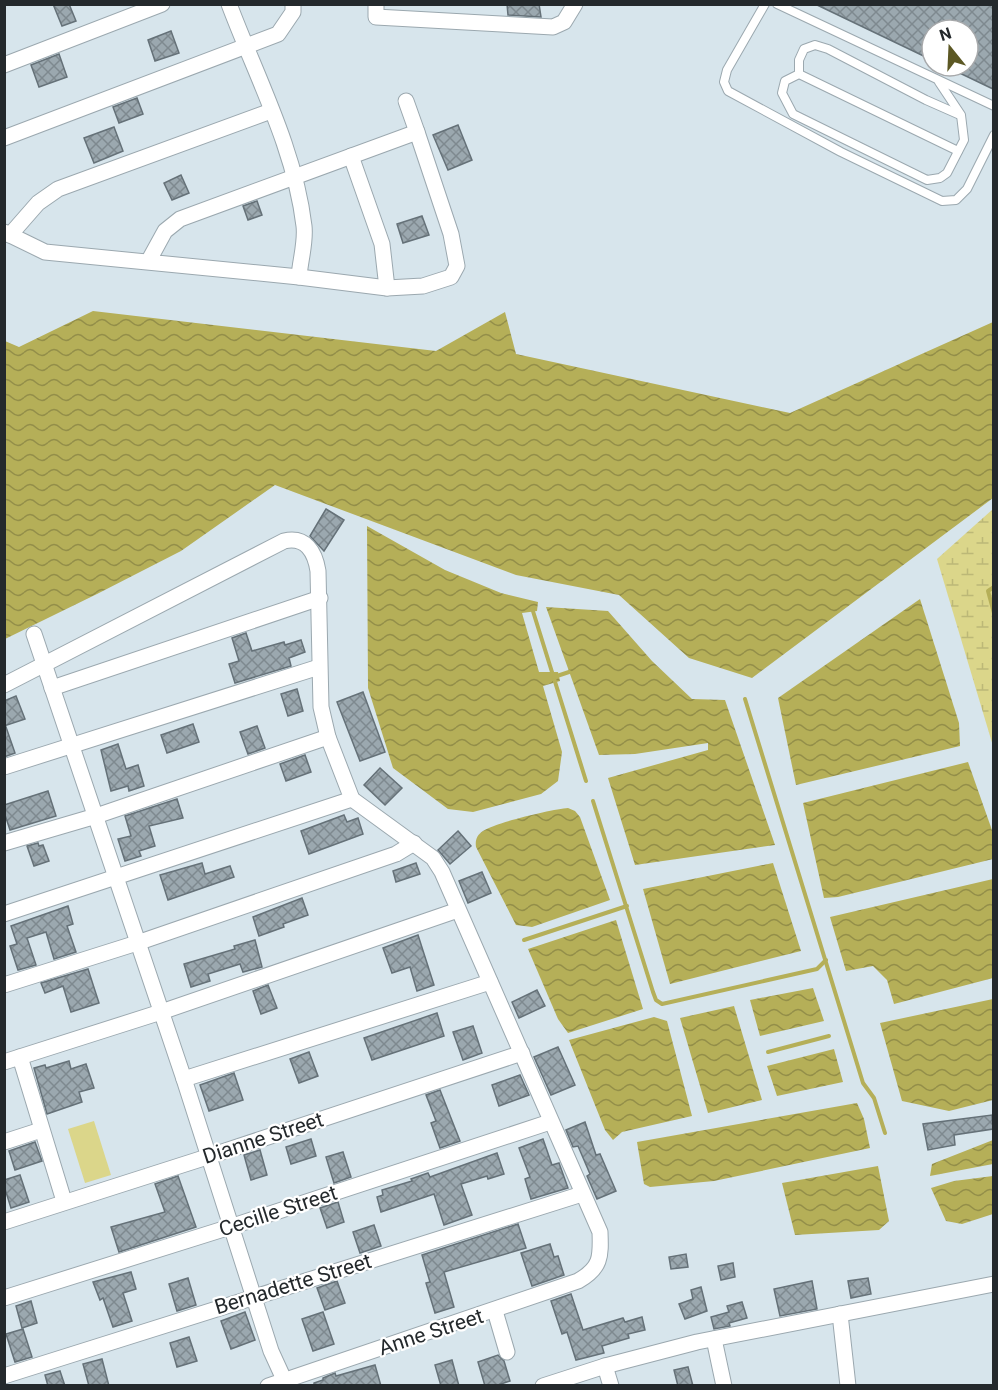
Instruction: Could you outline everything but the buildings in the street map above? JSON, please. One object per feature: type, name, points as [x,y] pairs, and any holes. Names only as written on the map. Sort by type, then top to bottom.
[{"type":"street","points":[[4,65],[162,4]]},
{"type":"street","points":[[229,4],[272,111],[294,176],[304,228],[298,277]]},
{"type":"street","points":[[4,138],[278,34],[292,12],[293,4]]},
{"type":"street","points":[[376,4],[376,17],[553,27],[564,22],[575,4]]},
{"type":"street","points":[[272,111],[58,189],[38,203],[7,234],[45,252],[387,288],[423,286],[451,278],[457,266],[451,234],[406,101]]},
{"type":"street","points":[[148,262],[165,231],[180,219],[417,132]]},
{"type":"street","points":[[351,156],[382,244],[387,288]]},
{"type":"street","points":[[4,685],[288,540],[305,545],[315,555],[318,571],[321,707],[328,737],[352,799],[433,858],[442,872],[582,1194]]},
{"type":"street","points":[[52,688],[320,598]]},
{"type":"street","points":[[34,634],[184,1079],[207,1157],[271,1351],[278,1384]]},
{"type":"street","points":[[4,767],[319,667]]},
{"type":"street","points":[[4,843],[96,816],[328,737]]},
{"type":"street","points":[[4,914],[116,879],[352,799]]},
{"type":"street","points":[[4,985],[137,943],[396,854],[414,843]]},
{"type":"street","points":[[4,1062],[161,1012],[458,910]]},
{"type":"street","points":[[184,1079],[489,982]]},
{"type":"street","name":"Dianne Street","points":[[4,1222],[522,1053]]},
{"type":"street","points":[[20,1057],[64,1201]]},
{"type":"street","name":"Cecille Street","points":[[4,1298],[550,1122]]},
{"type":"street","points":[[4,1142],[41,1130]]},
{"type":"street","name":"Anne Street","points":[[278,1384],[495,1311],[578,1281],[591,1274],[601,1256],[600,1232],[582,1194]]},
{"type":"street","name":"Bernadette Street","points":[[4,1376],[582,1194]]},
{"type":"street","points":[[543,1386],[605,1366],[714,1339],[993,1284]]},
{"type":"street","points":[[495,1311],[507,1352]]},
{"type":"street","points":[[840,1314],[848,1386]]},
{"type":"street","points":[[714,1339],[724,1386]]},
{"type":"street","points":[[605,1366],[610,1386]]},
{"type":"lane","points":[[765,4],[727,70],[724,82],[728,91],[841,152],[942,201],[956,200],[967,189],[993,135]]},
{"type":"lane","points":[[777,4],[993,106]]},
{"type":"lane","points":[[799,74],[799,60],[804,49],[815,45],[828,49],[926,100],[961,115]]},
{"type":"lane","points":[[799,74],[785,81],[782,93],[793,114],[927,180],[940,178],[947,173],[964,140],[961,115],[939,82]]},
{"type":"lane","points":[[799,74],[958,152]]},
{"type":"green space","points":[[993,509],[993,746],[937,559]]},
{"type":"green space","points":[[94,1121],[111,1175],[85,1183],[68,1129]]},
{"type":"water","points":[[93,311],[436,351],[505,312],[516,354],[790,413],[993,322],[993,498],[752,678],[689,658],[619,595],[516,575],[275,485],[181,551],[5,639],[5,341],[19,347]]},
{"type":"water","points":[[367,526],[445,570],[501,593],[538,602],[537,611],[522,613],[539,672],[558,672],[560,681],[543,686],[562,752],[558,781],[541,794],[473,812],[448,809],[393,768],[368,688]]},
{"type":"water","points":[[920,599],[959,723],[960,746],[796,785],[778,698]]},
{"type":"water","points":[[546,607],[608,611],[652,661],[692,699],[725,700],[775,845],[635,865],[608,778],[708,750],[708,743],[635,754],[599,755]]},
{"type":"water","points":[[968,762],[993,833],[993,859],[838,897],[824,898],[803,803]]},
{"type":"water","points":[[568,808],[580,817],[610,900],[532,927],[516,925],[476,847],[477,838],[483,831],[499,824]]},
{"type":"water","points":[[773,863],[801,951],[670,984],[643,889]]},
{"type":"water","points":[[993,879],[993,978],[894,1004],[887,980],[873,966],[846,971],[830,917]]},
{"type":"water","points":[[616,920],[643,1009],[568,1033],[558,1019],[528,949]]},
{"type":"water","points":[[813,988],[824,1021],[760,1036],[750,1000]]},
{"type":"water","points":[[993,999],[993,1100],[949,1111],[902,1101],[880,1023]]},
{"type":"water","points":[[734,1006],[762,1100],[708,1113],[680,1018]]},
{"type":"water","points":[[654,1017],[667,1021],[692,1116],[622,1132],[613,1140],[605,1130],[569,1040]]},
{"type":"water","points":[[834,1049],[843,1082],[777,1096],[767,1066]]},
{"type":"water","points":[[857,1103],[864,1119],[870,1148],[714,1181],[650,1187],[644,1184],[637,1142]]},
{"type":"water","points":[[993,1140],[993,1164],[930,1176],[932,1164]]},
{"type":"water","points":[[878,1166],[889,1221],[879,1230],[795,1235],[782,1183]]},
{"type":"water","points":[[993,1176],[993,1214],[962,1224],[946,1221],[931,1188],[954,1181]]},
{"type":"waterway","points":[[994,587],[988,591],[994,613]]},
{"type":"waterway","points":[[532,608],[586,781]]},
{"type":"waterway","points":[[554,677],[569,672]]},
{"type":"waterway","points":[[745,699],[863,1083],[874,1098],[885,1133]]},
{"type":"waterway","points":[[593,801],[656,1000],[662,1004],[817,969],[826,960]]},
{"type":"waterway","points":[[524,940],[627,906]]},
{"type":"waterway","points":[[768,1052],[829,1036]]}]
